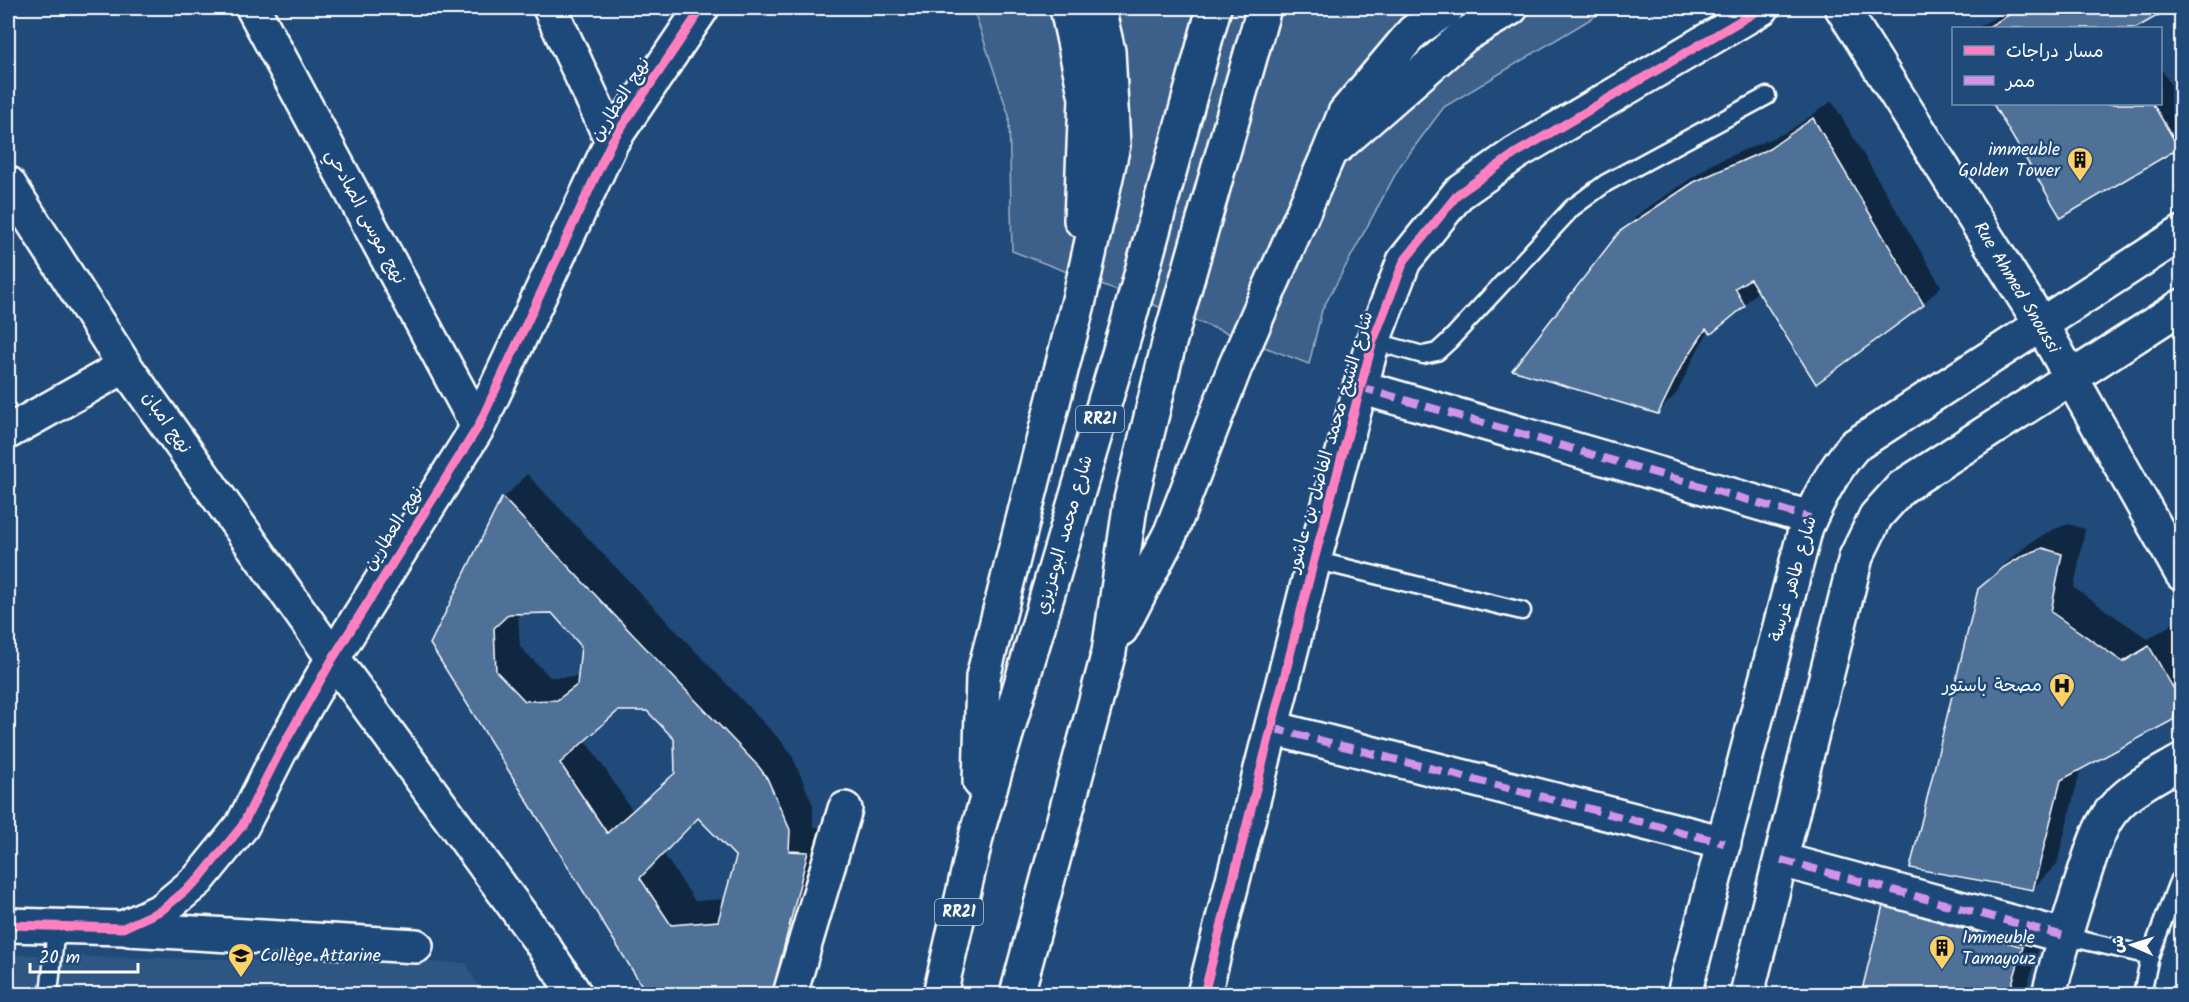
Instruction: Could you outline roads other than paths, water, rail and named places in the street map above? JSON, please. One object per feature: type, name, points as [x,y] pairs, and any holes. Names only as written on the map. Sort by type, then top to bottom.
[{"type":"main road","name":"نهج موسى الصادحي","points":[[253,8],[478,427]]},
{"type":"main road","points":[[550,8],[612,141]]},
{"type":"main road","name":"نهج العطارين","points":[[10,921],[56,928],[123,928],[162,910],[198,880],[242,826],[280,750],[333,658],[478,427],[612,141],[702,8]]},
{"type":"main road","points":[[1067,8],[1086,98],[1079,300]]},
{"type":"main road","points":[[978,829],[983,677],[1079,300],[1113,145],[1108,51],[1098,8]]},
{"type":"main road","name":"شارع محمد البوعزيزي","points":[[940,994],[978,829],[1126,330],[1214,8]]},
{"type":"main road","name":"RR21","points":[[1017,994],[1109,652],[1131,500],[1168,343],[1264,8]]},
{"type":"main road","points":[[1109,652],[1171,532],[1235,367],[1345,113],[1413,32],[1446,8]]},
{"type":"main road","points":[[1329,153],[1466,35],[1511,8]]},
{"type":"main road","name":"شارع الشيخ محمد الفاضل بن عاشور","points":[[1204,994],[1372,340],[1404,261],[1458,194],[1516,153],[1762,8]]},
{"type":"main road","name":"Rue Ahmed Snoussi","points":[[1842,8],[2041,324],[2181,574]]},
{"type":"main road","name":"نهج امبان","points":[[8,183],[125,366],[333,658],[540,941],[575,994]]},
{"type":"main road","name":"شارع طاهر غرسة","points":[[1684,994],[1806,527],[1819,497],[1837,466],[1854,446],[2181,232]]},
{"type":"main road","points":[[1747,994],[1856,557],[1876,516],[1902,487],[2181,306]]},
{"type":"main road","points":[[8,432],[125,366]]},
{"type":"main road","points":[[1360,387],[1810,518]]},
{"type":"main road","points":[[1272,728],[1724,843]]},
{"type":"main road","points":[[2049,994],[2064,936],[2093,847],[2105,820],[2116,805],[2136,788],[2181,761]]},
{"type":"main road","points":[[790,994],[845,809]]},
{"type":"main road","points":[[1780,860],[2064,936]]},
{"type":"main road","points":[[123,928],[416,946]]},
{"type":"lane","points":[[1372,340],[1424,355],[1437,352],[1572,208],[1606,183],[1767,96]]},
{"type":"lane","points":[[1314,560],[1522,611]]},
{"type":"lane","points":[[2142,994],[2150,956],[2181,877]]},
{"type":"lane","points":[[49,994],[56,928]]},
{"type":"lane","points":[[2064,936],[2150,956]]},
{"type":"place","name":"immeuble Golden Tower","points":[[2080,183]]},
{"type":"place","name":"مصحة باستور","points":[[2062,709]]},
{"type":"place","name":"Immeuble Tamayouz","points":[[1942,971]]},
{"type":"place","name":"Collège Attarine","points":[[241,979]]}]
